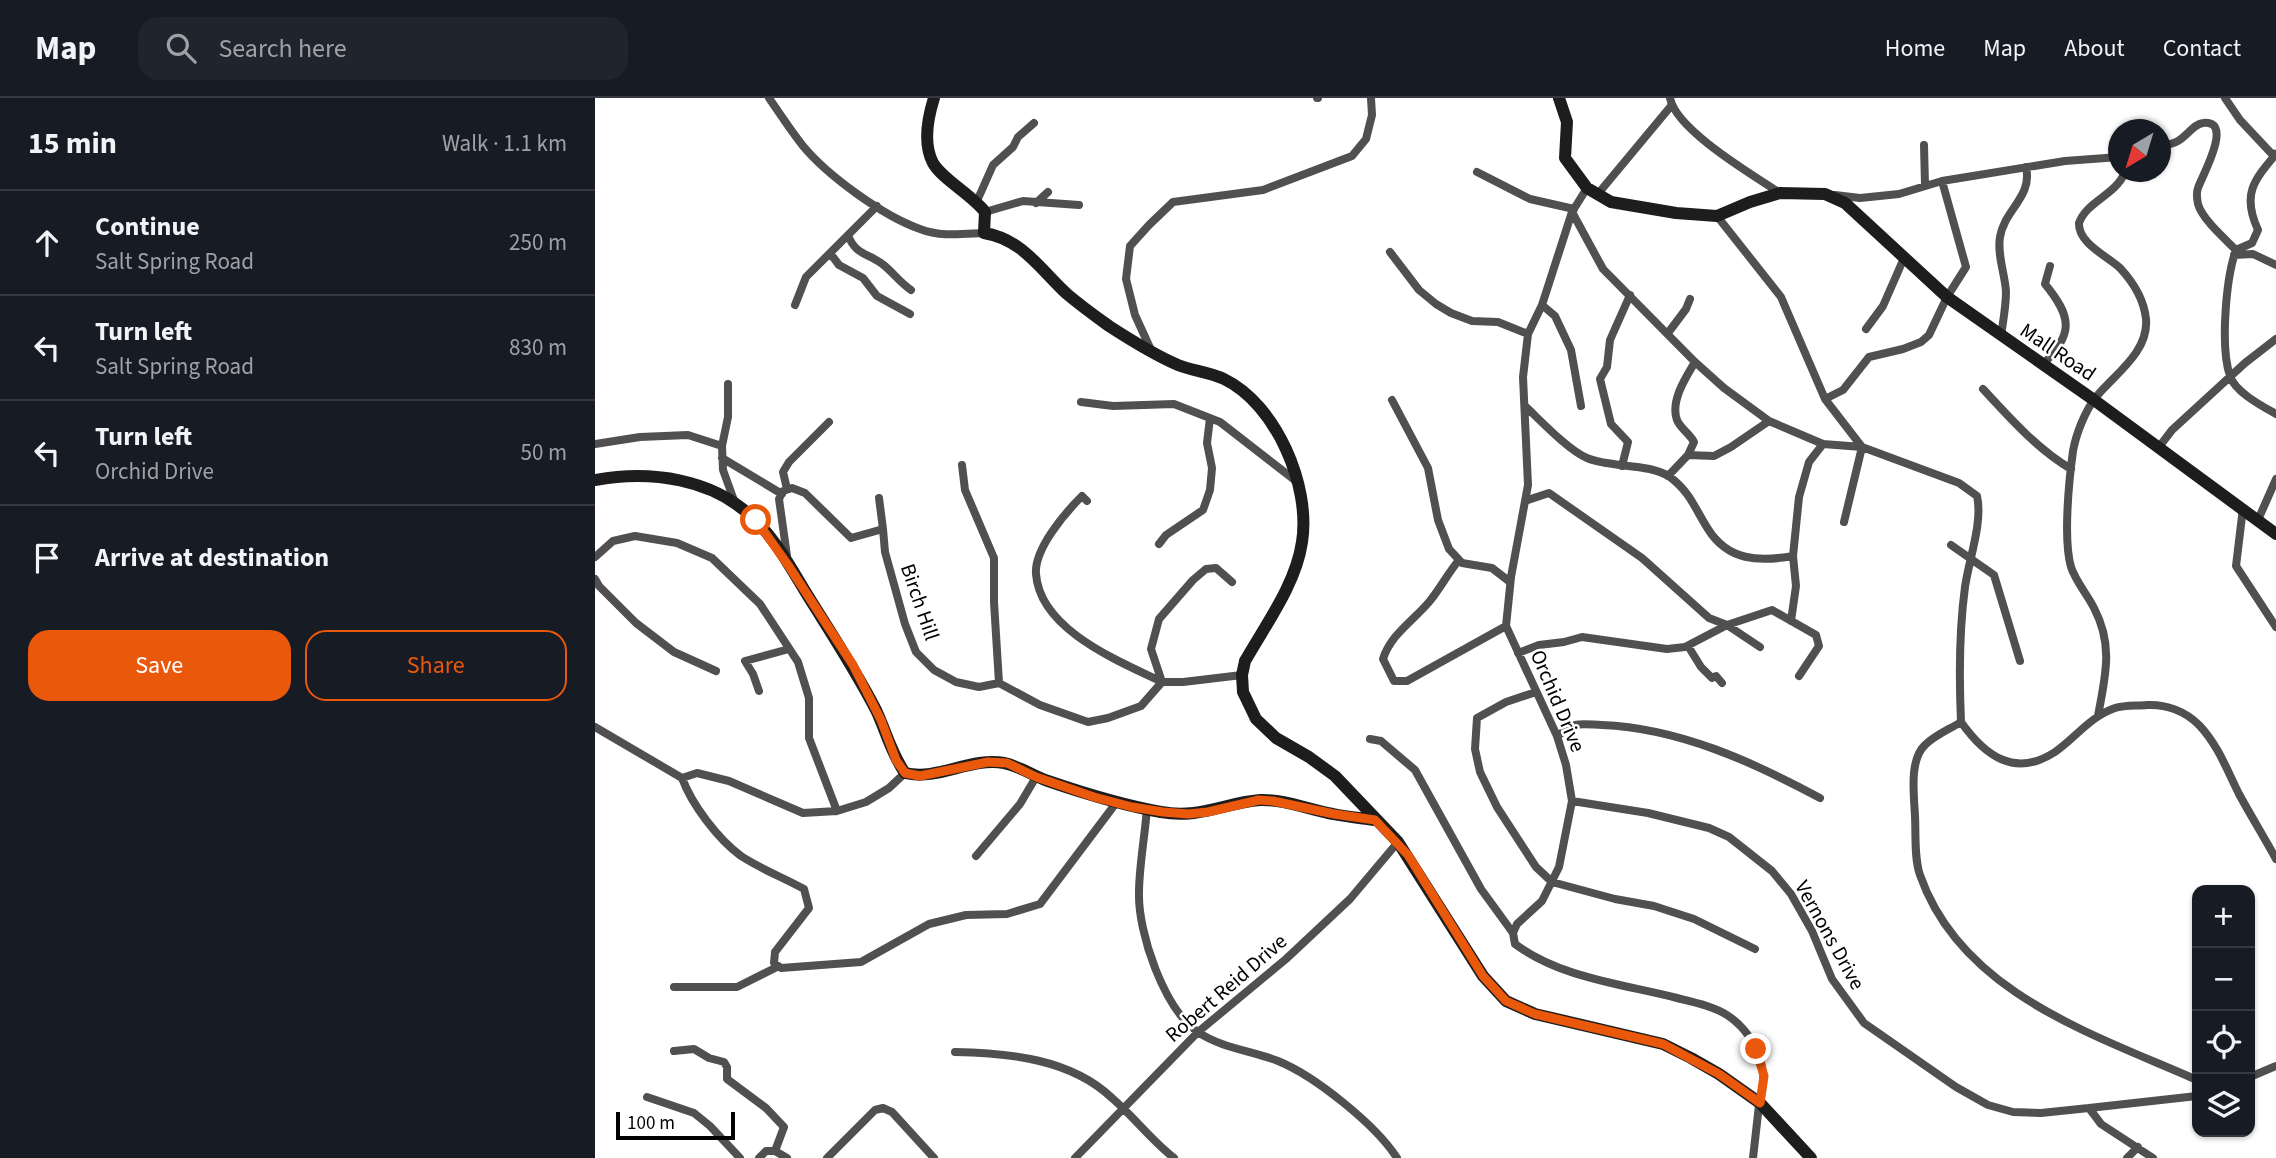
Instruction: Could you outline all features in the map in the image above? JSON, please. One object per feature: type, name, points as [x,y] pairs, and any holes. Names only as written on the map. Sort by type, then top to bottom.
[{"type":"street","points":[[769,98],[804,148],[822,166],[877,206],[920,230],[951,235],[998,235],[1032,256],[1055,282],[1087,310],[1127,338],[1178,365],[1223,379],[1242,390],[1257,404],[1285,446],[1301,503],[1303,541],[1291,578],[1245,661],[1243,692],[1256,719],[1276,738],[1310,757],[1335,776],[1398,842],[1483,976],[1506,1001],[1535,1014],[1663,1044],[1719,1074],[1760,1103],[1811,1158]]},
{"type":"street","points":[[935,98],[929,115],[928,130],[933,164],[977,201],[985,212],[984,233]]},
{"type":"street","points":[[1151,350],[1135,315],[1126,279],[1130,246],[1142,232],[1173,202],[1263,190],[1352,156],[1366,139],[1372,115],[1371,98]]},
{"type":"street","points":[[1559,98],[1567,122],[1565,158],[1592,192],[1611,202],[1676,213],[1717,216],[1780,193],[1860,198],[1899,194],[1942,181],[2027,167],[2108,158]]},
{"type":"street","points":[[2225,98],[2240,120],[2271,153],[2276,154],[2254,179],[2250,196],[2253,219],[2258,230],[2252,243],[2235,253],[2231,262],[2224,329],[2230,378],[2253,403],[2276,414]]},
{"type":"street","points":[[1670,102],[1706,143],[1780,193]]},
{"type":"street","name":"Orchid Drive","points":[[1513,933],[1517,924],[1542,901],[1559,867],[1572,802],[1566,765],[1557,736],[1506,626],[1510,582],[1528,485],[1523,377],[1528,334],[1542,305],[1573,210],[1592,192],[1670,102]]},
{"type":"street","points":[[2171,143],[2205,122],[2216,130],[2214,151],[2196,191],[2199,207],[2235,253],[2253,254],[2276,265]]},
{"type":"street","points":[[977,201],[993,164],[1013,147],[1018,137],[1034,123]]},
{"type":"street","points":[[1924,145],[1925,185]]},
{"type":"street","points":[[2001,336],[2006,294],[1999,251],[2000,235],[2024,192],[2029,179],[2027,167]]},
{"type":"street","points":[[1477,172],[1530,199],[1573,210],[1604,269],[1724,388],[1769,421],[1823,444],[1862,447],[1972,490],[1977,496],[1979,512],[1969,558],[1961,630],[1962,722],[1986,752],[2002,760],[2019,763],[2036,761],[2054,752],[2098,716],[2116,707],[2170,707],[2199,724],[2216,746],[2276,859]]},
{"type":"street","points":[[1825,399],[1843,390],[1869,357],[1921,342],[1934,326],[1947,297],[1966,267],[1942,181]]},
{"type":"street","points":[[2098,716],[2108,648],[2103,626],[2071,569],[2067,549],[2071,469],[2074,448],[2094,400],[2136,353],[2143,339],[2146,321],[2141,300],[2133,284],[2120,269],[2083,238],[2078,228],[2084,214],[2120,182]]},
{"type":"street","points":[[1036,203],[1048,192]]},
{"type":"street","name":"Mall Road","points":[[1825,194],[1845,203],[1947,297],[2094,400],[2276,534]]},
{"type":"street","points":[[985,212],[1023,201],[1079,205]]},
{"type":"street","points":[[795,305],[806,277],[877,206]]},
{"type":"street","points":[[1717,216],[1781,297],[1825,399],[1862,447]]},
{"type":"street","points":[[848,235],[853,248],[885,266],[899,282],[911,290]]},
{"type":"street","points":[[1390,252],[1419,290],[1451,313],[1472,321],[1498,322],[1528,334]]},
{"type":"street","points":[[830,253],[839,265],[863,278],[877,296],[910,314]]},
{"type":"street","points":[[1865,329],[1883,306],[1904,258]]},
{"type":"street","points":[[2043,364],[2064,341],[2066,326],[2056,297],[2045,284],[2050,266]]},
{"type":"street","points":[[1622,466],[1628,442],[1611,424],[1600,379],[1607,367],[1610,340],[1630,295]]},
{"type":"street","points":[[1668,333],[1690,299]]},
{"type":"street","points":[[1542,305],[1555,316],[1571,351],[1581,406]]},
{"type":"street","points":[[2159,447],[2172,430],[2276,338]]},
{"type":"street","points":[[1668,476],[1688,454],[1694,442],[1677,420],[1675,406],[1684,380],[1696,362]]},
{"type":"street","points":[[728,384],[722,458],[723,470],[735,503]]},
{"type":"street","points":[[1983,389],[2012,421],[2055,459],[2071,469]]},
{"type":"street","points":[[1392,400],[1428,468],[1438,520],[1449,549],[1462,563],[1492,568],[1510,582]]},
{"type":"street","points":[[1081,402],[1113,405],[1174,404],[1220,422],[1297,482]]},
{"type":"street","points":[[1525,405],[1584,458],[1668,476],[1695,502],[1708,529],[1726,550],[1764,561],[1793,556]]},
{"type":"street","points":[[1159,544],[1166,535],[1203,510],[1210,490],[1212,468],[1207,443],[1210,418]]},
{"type":"street","points":[[1688,454],[1714,456],[1769,421]]},
{"type":"street","points":[[785,492],[783,472],[789,461],[829,422]]},
{"type":"street","points":[[595,444],[640,437],[688,435],[722,446]]},
{"type":"street","points":[[1791,621],[1796,586],[1793,556],[1800,497],[1809,462],[1823,444]]},
{"type":"street","points":[[1844,522],[1862,447]]},
{"type":"street","points":[[722,458],[785,492]]},
{"type":"street","points":[[962,465],[965,490],[994,558],[999,683]]},
{"type":"street","points":[[595,480],[647,475],[678,480],[704,487],[735,503],[756,520],[853,665],[881,720],[896,760],[905,773],[920,776],[988,762],[1007,763],[1036,777],[1116,803],[1147,808],[1188,814],[1259,800],[1375,820]]},
{"type":"street","points":[[2258,520],[2276,479]]},
{"type":"street","points":[[788,565],[779,499],[792,488],[804,493],[852,538],[883,529]]},
{"type":"street","points":[[1525,501],[1549,493],[1642,558],[1709,618],[1727,625],[1760,647]]},
{"type":"street","points":[[1087,501],[1082,496],[1063,515],[1045,544],[1036,571],[1040,591],[1051,609],[1074,635],[1162,682],[1242,676]]},
{"type":"street","name":"Birch Hill","points":[[879,498],[885,552],[891,577],[916,652],[934,670],[956,682],[979,687],[999,683],[1040,705],[1087,722],[1108,718],[1141,706],[1162,682]]},
{"type":"street","points":[[2243,508],[2236,566],[2276,628]]},
{"type":"street","points":[[595,557],[613,541],[635,536],[677,543],[712,558],[759,604],[798,662],[809,698],[809,738],[837,811]]},
{"type":"street","points":[[1951,545],[1994,575],[2021,661]]},
{"type":"street","points":[[1459,561],[1429,603],[1409,620],[1387,648],[1383,659],[1394,681],[1407,681],[1506,626]]},
{"type":"street","points":[[1162,682],[1153,662],[1151,649],[1159,620],[1193,580],[1206,569],[1216,568],[1232,582]]},
{"type":"street","points":[[595,579],[636,623],[674,653],[716,671]]},
{"type":"street","points":[[1518,653],[1539,645],[1582,637],[1667,649],[1688,646],[1727,625],[1772,610],[1816,635],[1819,646],[1799,676]]},
{"type":"street","points":[[1688,646],[1701,667],[1712,678],[1716,676],[1722,680],[1722,683]]},
{"type":"street","points":[[759,691],[745,661],[789,649]]},
{"type":"street","points":[[1537,692],[1506,702],[1477,718],[1475,749],[1480,772],[1497,807],[1536,867],[1552,882],[1615,899],[1654,906],[1694,919],[1755,949]]},
{"type":"street","points":[[1962,722],[1924,746],[1916,762],[1915,808],[1919,872],[1940,921],[1975,961],[2020,996],[2093,1034],[2192,1078]]},
{"type":"street","points":[[1557,736],[1575,725],[1625,726],[1698,743],[1767,769],[1820,798]]},
{"type":"street","points":[[595,727],[682,778],[688,794],[727,844],[749,860],[804,889],[809,908],[775,953],[774,963],[777,967]]},
{"type":"street","points":[[1370,739],[1381,741],[1415,770],[1481,889],[1513,933],[1515,944],[1532,957],[1550,965],[1606,982],[1682,999],[1724,1013],[1749,1036],[1764,1076],[1753,1158]]},
{"type":"street","points":[[682,778],[697,774],[729,781],[803,813],[837,811],[866,803],[889,788],[905,773]]},
{"type":"street","points":[[976,856],[1020,804],[1036,777]]},
{"type":"street","name":"Vernons Drive","points":[[1572,802],[1648,813],[1709,828],[1729,837],[1772,871],[1791,894],[1812,931],[1832,979],[1864,1023],[1956,1087],[1988,1105],[2013,1112],[2041,1113],[2192,1097]]},
{"type":"street","points":[[674,987],[737,987],[777,967],[861,962],[929,924],[966,915],[1007,914],[1040,904],[1116,803]]},
{"type":"street","points":[[1147,808],[1139,893],[1141,921],[1162,984],[1181,1016],[1198,1032],[1217,1041],[1278,1061],[1305,1074],[1367,1124],[1397,1158]]},
{"type":"street","name":"Robert Reid Drive","points":[[1075,1158],[1198,1032],[1286,959],[1350,899],[1398,842]]},
{"type":"street","points":[[674,1051],[694,1049],[709,1058],[724,1062],[727,1079],[765,1108],[783,1127],[775,1152]]},
{"type":"street","points":[[955,1052],[1001,1053],[1047,1063],[1083,1077],[1112,1098],[1174,1158]]},
{"type":"street","points":[[2255,1075],[2276,1066]]},
{"type":"street","points":[[647,1097],[694,1114],[710,1126],[740,1158]]},
{"type":"street","points":[[827,1158],[875,1110],[883,1108],[892,1112],[934,1158]]},
{"type":"street","points":[[2089,1108],[2101,1124],[2153,1158]]},
{"type":"street","points":[[2127,1158],[2138,1147]]},
{"type":"street","points":[[759,1158],[767,1151],[787,1158]]},
{"type":"route","points":[[756,520],[853,665],[881,720],[896,760],[905,773],[920,776],[988,762],[1007,763],[1036,777],[1094,797],[1163,812],[1208,812],[1259,800],[1375,820],[1408,855],[1483,976],[1506,1001],[1535,1014],[1663,1044],[1719,1074],[1760,1103],[1764,1076],[1756,1049]]}]
